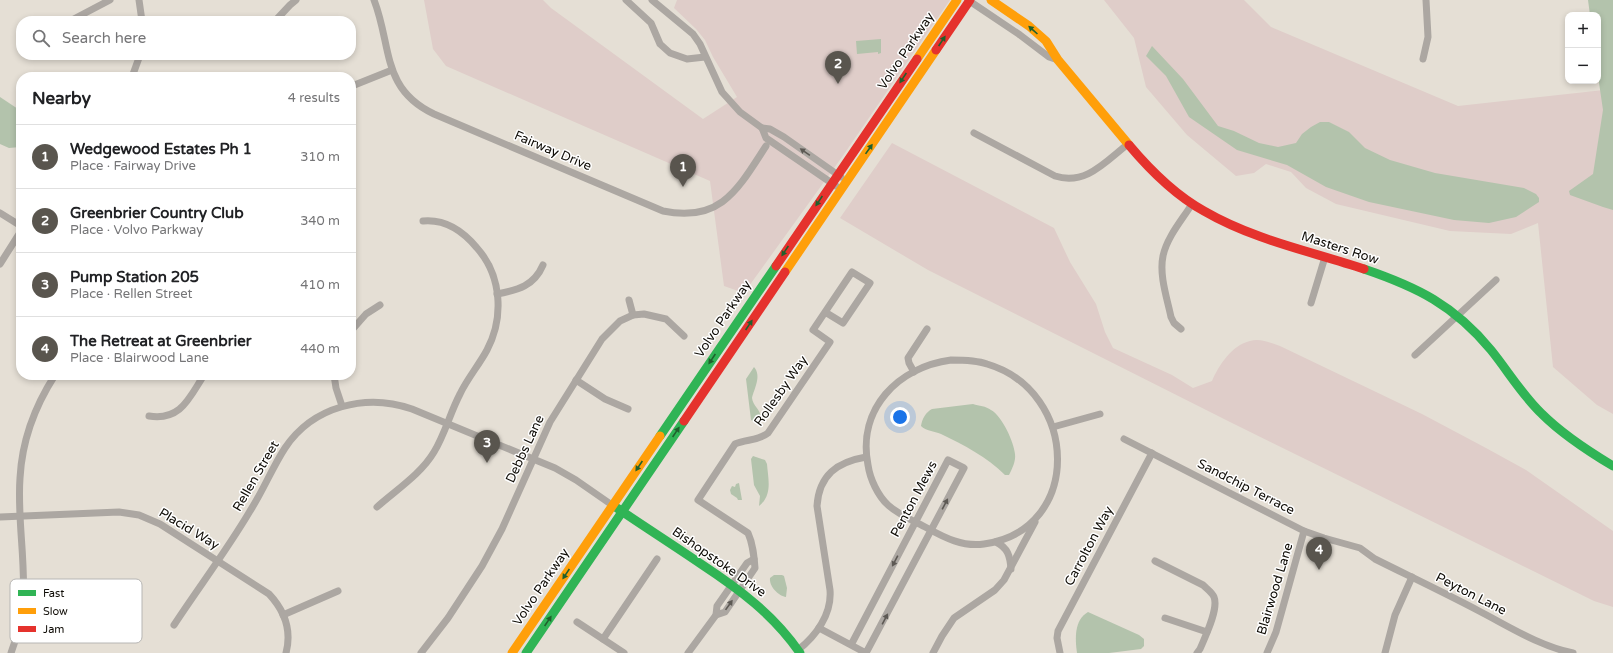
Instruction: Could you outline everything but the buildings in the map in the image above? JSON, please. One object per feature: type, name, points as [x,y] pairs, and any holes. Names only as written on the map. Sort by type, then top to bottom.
[{"type":"main road","name":"Volvo Parkway","points":[[512,653],[957,0]]},
{"type":"main road","name":"Volvo Parkway","points":[[526,653],[969,0]]},
{"type":"main road","name":"Masters Row","points":[[991,0],[1033,29],[1054,50],[1058,60],[1128,144],[1157,176],[1173,190],[1192,204],[1230,225],[1406,284],[1439,302],[1482,339],[1523,394],[1544,417],[1573,441],[1613,466]]},
{"type":"main road","name":"Bishopstoke Drive","points":[[612,505],[732,585],[771,616],[792,639],[799,651]]},
{"type":"street","points":[[80,16],[110,0]]},
{"type":"street","points":[[139,0],[141,16]]},
{"type":"street","points":[[280,16],[296,0]]},
{"type":"street","name":"Fairway Drive","points":[[374,0],[392,70],[404,91],[416,103],[426,110],[663,211],[682,214],[703,211],[728,199],[742,182],[766,146]]},
{"type":"street","points":[[626,0],[651,23],[660,44],[670,53],[687,59],[705,57]]},
{"type":"street","points":[[652,0],[693,34],[700,44],[713,75],[726,98],[743,115],[762,128],[770,129],[784,137],[846,180]]},
{"type":"street","name":"Masters Row","points":[[969,0],[1049,57],[1058,60]]},
{"type":"street","points":[[1423,59],[1428,37],[1426,0]]},
{"type":"street","points":[[134,72],[138,60]]},
{"type":"street","points":[[356,84],[392,70]]},
{"type":"street","points":[[762,128],[766,138],[840,189]]},
{"type":"street","points":[[974,133],[1055,176],[1068,179],[1080,178],[1092,173],[1128,144]]},
{"type":"street","points":[[1181,328],[1174,323],[1171,317],[1162,271],[1162,263],[1163,255],[1169,241],[1192,204]]},
{"type":"street","points":[[0,213],[16,223]]},
{"type":"street","points":[[377,507],[426,463],[434,452],[460,393],[487,351],[492,340],[498,315],[497,294],[488,264],[482,252],[463,234],[446,224],[438,221],[423,221]]},
{"type":"street","points":[[0,264],[16,239]]},
{"type":"street","points":[[1311,303],[1325,257]]},
{"type":"street","points":[[497,294],[526,286],[538,275],[543,265]]},
{"type":"street","name":"Rollesby Way","points":[[716,615],[725,612],[755,568],[751,540],[748,533],[698,500],[735,444],[762,438],[768,433],[820,357],[830,342],[813,330],[852,272],[870,283],[843,323],[826,312]]},
{"type":"street","points":[[1415,355],[1496,280]]},
{"type":"street","points":[[629,300],[633,315],[644,314],[666,319],[684,336]]},
{"type":"street","points":[[356,326],[366,314],[380,305]]},
{"type":"street","name":"Debbs Lane","points":[[421,653],[448,618],[482,566],[511,509],[550,422],[576,380],[602,339],[620,321],[633,315]]},
{"type":"street","points":[[914,372],[908,358],[927,329]]},
{"type":"street","points":[[933,653],[954,618],[995,590],[1011,569],[1051,492],[1057,471],[1057,450],[1053,427],[1046,411],[1034,393],[1020,381],[999,368],[976,362],[951,360],[929,365],[907,375],[892,387],[878,405],[867,435],[866,457],[872,480],[884,500],[896,511],[931,531],[948,539],[965,544],[983,544],[1007,539],[1024,530],[1038,517]]},
{"type":"street","points":[[24,579],[20,516],[20,476],[26,439],[39,402],[52,380]]},
{"type":"street","points":[[149,416],[166,416],[180,409],[200,380]]},
{"type":"street","points":[[335,380],[342,406]]},
{"type":"street","points":[[576,380],[605,399],[628,410]]},
{"type":"street","name":"Rellen Street","points":[[174,625],[250,512],[277,462],[290,442],[300,430],[313,420],[342,406],[365,402],[392,403],[412,409],[533,458],[567,474],[612,505]]},
{"type":"street","points":[[1053,427],[1100,414]]},
{"type":"street","name":"Sandchip Terrace","points":[[1124,439],[1304,531],[1360,548]]},
{"type":"street","name":"Carrolton Way","points":[[1060,653],[1057,638],[1058,631],[1152,453]]},
{"type":"street","points":[[799,651],[819,628],[828,609],[830,598],[818,506],[818,496],[821,486],[828,475],[835,468],[848,460],[866,457]]},
{"type":"street","name":"Penton Mews","points":[[851,645],[948,460],[964,468],[866,653]]},
{"type":"street","name":"Placid Way","points":[[0,517],[119,512],[139,515],[160,524],[265,591],[275,601],[283,615],[288,631],[286,653]]},
{"type":"street","name":"Blairwood Lane","points":[[1267,653],[1276,632],[1304,531]]},
{"type":"street","points":[[996,542],[1008,551],[1011,569]]},
{"type":"street","name":"Peyton Lane","points":[[1360,548],[1375,559],[1478,610],[1532,640],[1556,651],[1573,653]]},
{"type":"street","points":[[603,639],[657,559]]},
{"type":"street","points":[[688,653],[716,615],[717,606],[747,563],[754,560]]},
{"type":"street","points":[[1155,561],[1210,590],[1215,597],[1216,606],[1207,632],[1197,653]]},
{"type":"street","points":[[1385,653],[1395,615],[1412,577]]},
{"type":"street","points":[[283,615],[338,591]]},
{"type":"street","points":[[1165,618],[1207,632]]},
{"type":"street","points":[[577,622],[624,653]]},
{"type":"street","points":[[819,628],[866,653]]},
{"type":"street","points":[[11,653],[14,643]]},
{"type":"shaded area","points":[[424,0],[543,0],[551,8],[703,119],[737,97],[713,57],[705,40],[674,8],[677,0],[950,0],[842,157],[744,293],[724,286],[710,181],[446,66],[433,49]]},
{"type":"shaded area","points":[[1104,0],[1244,0],[1271,27],[1458,106],[1613,89],[1613,414],[1597,405],[1553,367],[1538,223],[1511,234],[1450,231],[1336,204],[1306,188],[1291,172],[1266,164],[1254,173],[1236,176],[1187,135],[1146,87],[1134,38]]},
{"type":"shaded area","points":[[1588,0],[1613,0],[1613,210],[1570,195],[1569,191],[1593,174],[1603,110],[1599,84],[1601,84],[1601,12],[1590,12]]},
{"type":"shaded area","points":[[881,39],[881,53],[857,54],[856,41]]},
{"type":"shaded area","points":[[1152,46],[1183,79],[1218,126],[1234,131],[1259,143],[1278,147],[1296,143],[1302,134],[1311,127],[1320,122],[1329,122],[1349,132],[1365,148],[1390,160],[1435,173],[1524,188],[1536,194],[1539,198],[1539,202],[1516,217],[1489,223],[1454,220],[1369,202],[1326,187],[1287,165],[1237,150],[1189,117],[1166,76],[1146,56]]},
{"type":"shaded area","points":[[0,97],[16,108],[16,147],[9,148],[0,144]]},
{"type":"shaded area","points":[[892,143],[1054,228],[1070,262],[1096,304],[1105,332],[1113,348],[1172,375],[1193,388],[1212,381],[1222,362],[1232,351],[1243,343],[1254,340],[1269,342],[1422,414],[1526,470],[1613,531],[1613,607],[1594,601],[1230,422],[928,270],[840,218]]},
{"type":"shaded area","points":[[754,367],[757,378],[756,387],[752,398],[761,417],[754,422],[751,420],[746,379]]},
{"type":"shaded area","points":[[973,404],[987,408],[995,413],[1007,430],[1014,449],[1015,457],[1014,465],[1009,475],[1005,475],[983,457],[967,447],[921,426],[925,416],[932,409]]},
{"type":"shaded area","points":[[753,456],[765,460],[767,464],[769,481],[768,492],[763,502],[759,506],[760,496],[754,485],[751,459]]},
{"type":"shaded area","points":[[739,483],[742,500],[738,500],[731,494],[730,490],[732,486],[735,487],[736,484]]},
{"type":"shaded area","points":[[774,575],[784,576],[787,588],[786,597],[778,593],[771,585],[770,578]]},
{"type":"shaded area","points":[[1088,612],[1139,635],[1144,639],[1144,646],[1141,649],[1109,653],[1077,653],[1076,630],[1083,615]]},
{"type":"traffic: fast","points":[[660,436],[776,266]]},
{"type":"traffic: fast","points":[[1364,269],[1401,283],[1434,299],[1449,309],[1477,334],[1528,399],[1542,414],[1558,429],[1613,466]]},
{"type":"traffic: fast","points":[[526,653],[684,421]]},
{"type":"traffic: fast","points":[[617,508],[715,573],[742,593],[779,627],[800,653]]},
{"type":"traffic: slow","points":[[917,59],[957,0]]},
{"type":"traffic: slow","points":[[991,0],[1029,26],[1046,41],[1058,60],[1129,145]]},
{"type":"traffic: slow","points":[[785,272],[936,50]]},
{"type":"traffic: slow","points":[[512,653],[660,436]]},
{"type":"traffic: jam","points":[[936,50],[970,0]]},
{"type":"traffic: jam","points":[[776,266],[917,59]]},
{"type":"traffic: jam","points":[[1129,145],[1154,173],[1173,190],[1193,205],[1204,211],[1242,230],[1364,269]]},
{"type":"traffic: jam","points":[[684,421],[785,272]]},
{"type":"place","name":"Greenbrier Country Club","points":[[838,84]]},
{"type":"place","name":"Wedgewood Estates Ph 1","points":[[683,187]]},
{"type":"place","name":"Pump Station 205","points":[[487,463]]},
{"type":"place","name":"The Retreat at Greenbrier","points":[[1319,570]]}]
